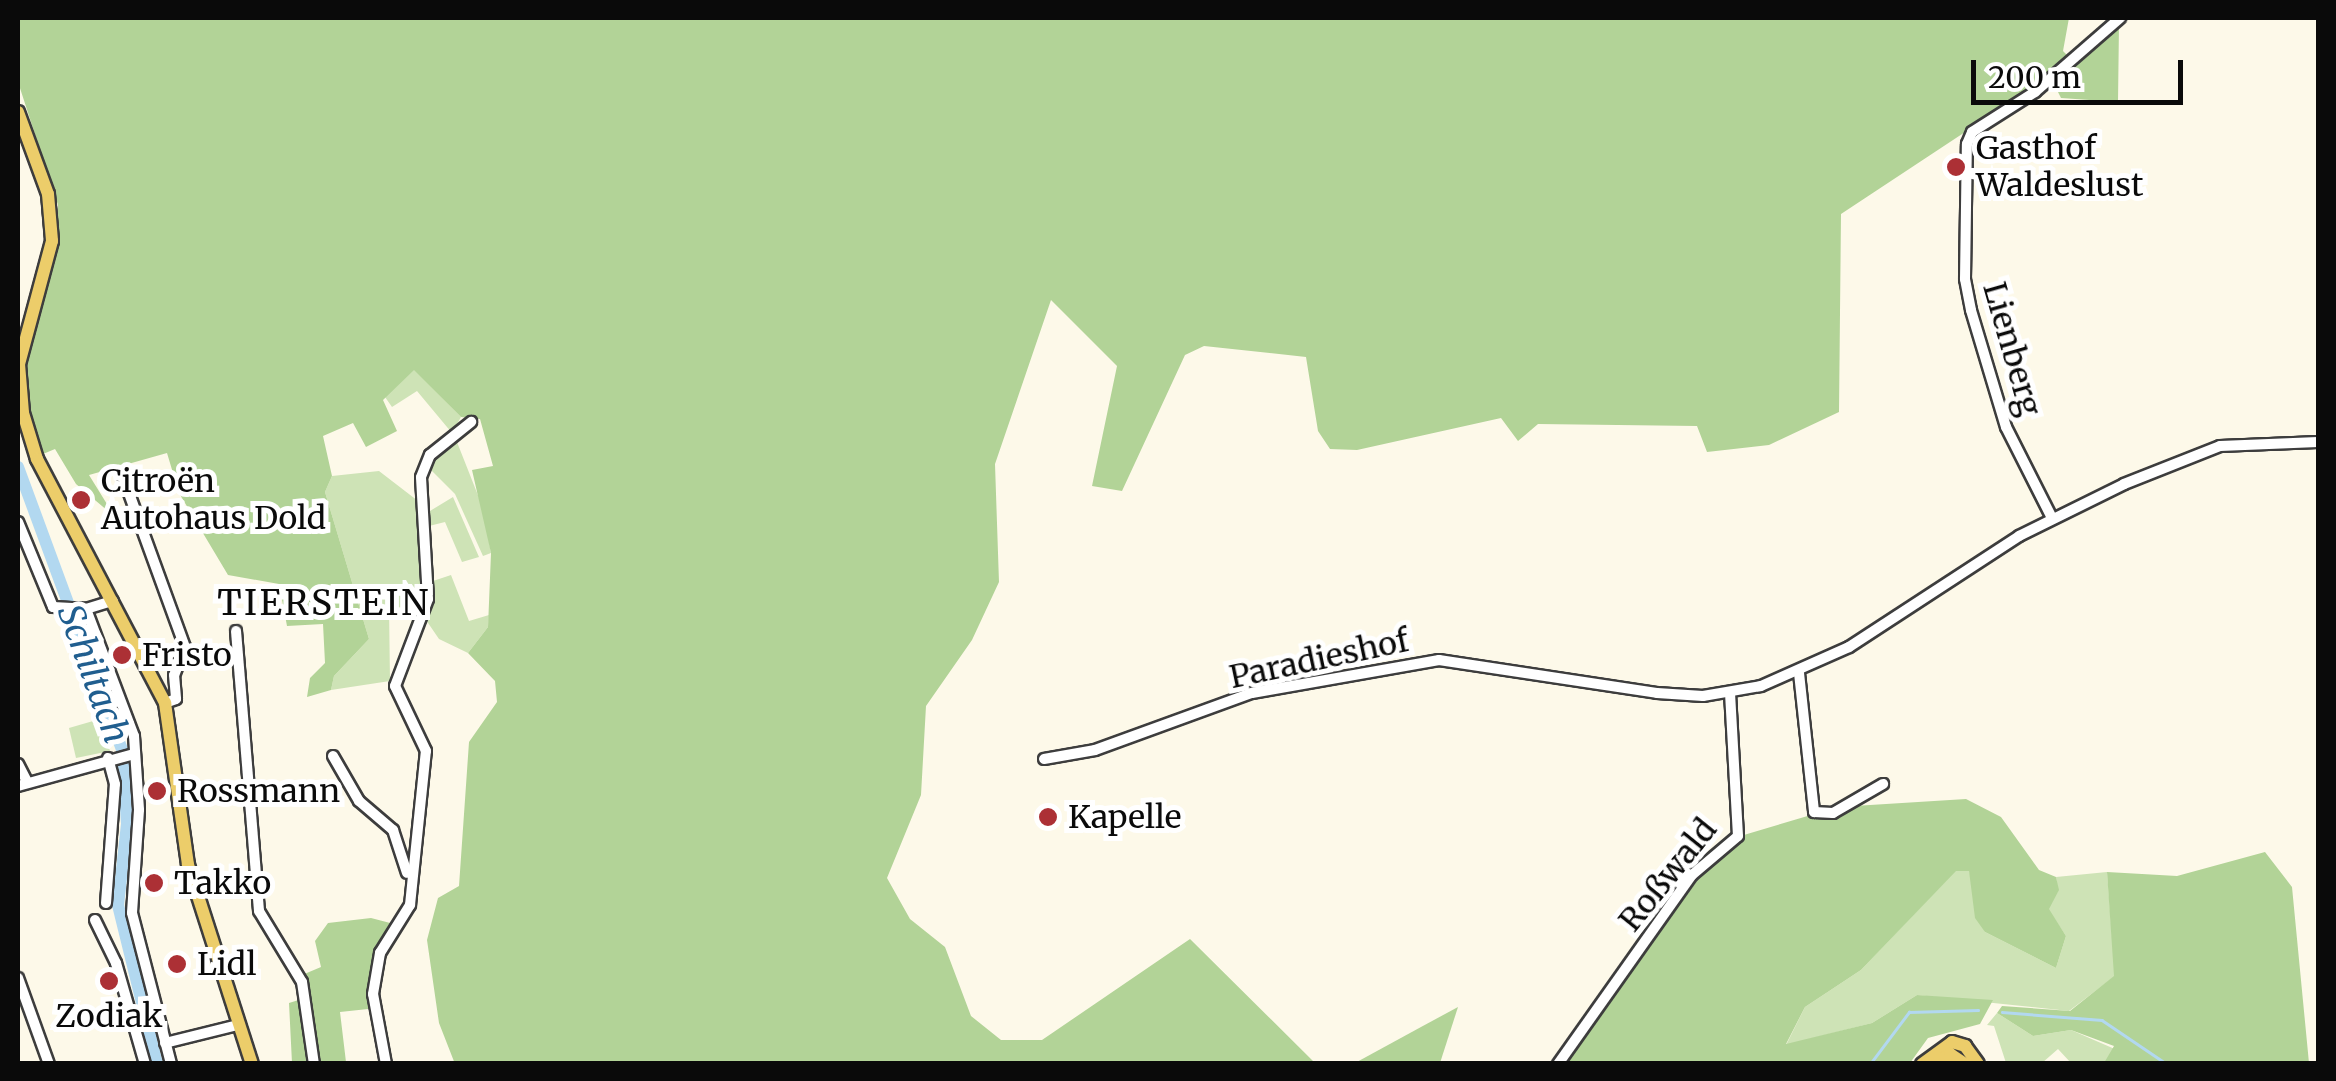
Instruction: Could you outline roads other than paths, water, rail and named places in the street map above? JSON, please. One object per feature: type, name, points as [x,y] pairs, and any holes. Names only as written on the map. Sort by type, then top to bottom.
[{"type":"main road","points":[[18,112],[48,194],[52,240],[18,374],[37,459],[165,702],[188,866],[252,1064]]},
{"type":"main road","points":[[1922,1064],[1952,1042],[1965,1046],[1978,1064]]},
{"type":"main road","points":[[1934,1064],[1950,1054],[1965,1064]]},
{"type":"street","name":"Lienberg","points":[[2052,518],[2006,427],[1971,310],[1965,279],[1967,144],[1972,132],[2036,92],[2120,18]]},
{"type":"street","points":[[386,1064],[373,994],[380,953],[410,904],[409,877],[426,751],[395,686],[428,598],[421,476],[430,455],[471,422]]},
{"type":"street","points":[[1730,693],[1799,673],[2052,518],[2220,446],[2318,442]]},
{"type":"street","points":[[122,474],[185,646],[174,675],[176,699],[165,702]]},
{"type":"street","points":[[18,522],[48,602],[60,608],[83,609],[114,600]]},
{"type":"street","points":[[83,609],[120,690],[121,756],[115,784],[106,903]]},
{"type":"street","points":[[236,632],[259,910],[302,982],[314,1064]]},
{"type":"street","name":"Paradieshof","points":[[1044,759],[1095,750],[1252,693],[1439,660],[1575,686],[1730,693]]},
{"type":"street","points":[[1799,673],[1814,812],[1834,813],[1883,784]]},
{"type":"street","name":"Roßwald","points":[[1558,1064],[1692,876],[1738,836],[1730,693]]},
{"type":"street","points":[[18,764],[22,784],[121,756]]},
{"type":"street","points":[[121,756],[138,810],[132,913],[171,1064]]},
{"type":"street","points":[[333,756],[360,801],[393,830],[409,877]]},
{"type":"street","points":[[95,920],[116,963],[146,1064]]},
{"type":"street","points":[[18,978],[49,1064]]},
{"type":"street","points":[[165,1043],[238,1025]]},
{"type":"waterway","name":"Schiltach","points":[[18,467],[122,750],[127,824],[118,905],[157,1064]]},
{"type":"waterway","points":[[1870,1064],[1909,1012],[1978,1010]]},
{"type":"waterway","points":[[2002,1012],[2102,1020],[2167,1064]]},
{"type":"place","name":"Gasthof Waldeslust","points":[[1956,167]]},
{"type":"place","name":"Citroën Autohaus Dold","points":[[81,500]]},
{"type":"place","name":"Fristo","points":[[122,655]]},
{"type":"place","name":"Rossmann","points":[[157,791]]},
{"type":"place","name":"Kapelle","points":[[1048,817]]},
{"type":"place","name":"Takko","points":[[154,883]]},
{"type":"place","name":"Lidl","points":[[177,964]]},
{"type":"place","name":"Zodiak","points":[[109,981]]},
{"type":"district","name":"TIERSTEIN","points":[[324,603]]}]
